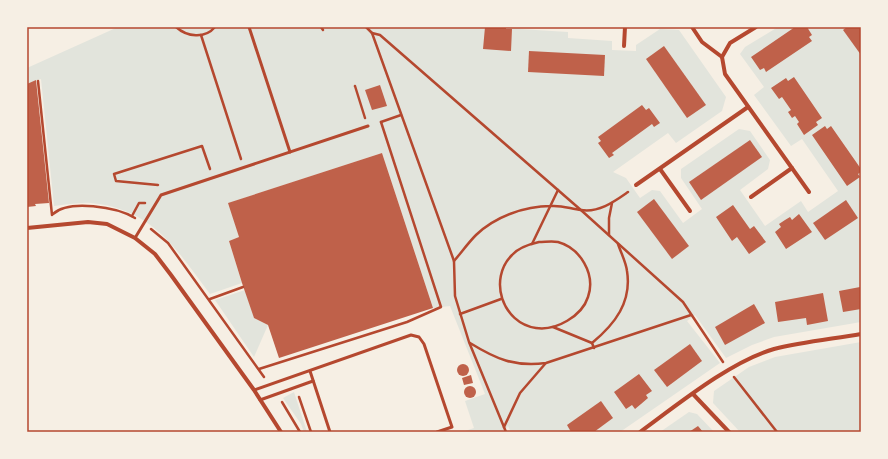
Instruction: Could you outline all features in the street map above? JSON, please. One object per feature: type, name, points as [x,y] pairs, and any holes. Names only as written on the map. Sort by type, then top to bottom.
[{"type":"street","points":[[624,46],[625,27]]},
{"type":"street","points":[[692,27],[702,42],[722,57]]},
{"type":"street","points":[[756,27],[730,43],[722,57],[725,74],[809,192]]},
{"type":"street","points":[[636,185],[748,107]]},
{"type":"street","points":[[751,196],[792,168]]},
{"type":"street","points":[[660,169],[690,211]]},
{"type":"street","points":[[27,228],[88,222],[106,224],[135,238],[155,254],[171,275],[254,390],[282,432]]},
{"type":"street","points":[[640,432],[692,394],[746,360],[774,349],[861,334]]},
{"type":"street","points":[[692,394],[729,432]]},
{"type":"lane","points":[[249,27],[290,152]]},
{"type":"lane","points":[[135,238],[161,195],[368,126]]},
{"type":"lane","points":[[254,390],[310,371],[316,367],[411,335],[419,337],[424,344],[452,427],[437,432]]},
{"type":"lane","points":[[310,371],[330,432]]},
{"type":"lane","points":[[260,400],[313,381]]},
{"type":"path","points":[[176,27],[188,35],[201,35],[215,27]]},
{"type":"path","points":[[321,27],[324,30]]},
{"type":"path","points":[[366,27],[372,33],[454,261],[455,296],[460,314],[469,342],[506,432]]},
{"type":"path","points":[[372,33],[380,35],[582,211],[683,302],[729,370],[777,432]]},
{"type":"path","points":[[201,35],[243,168]]},
{"type":"path","points":[[38,81],[52,215]]},
{"type":"path","points":[[355,86],[368,126],[401,115]]},
{"type":"path","points":[[259,369],[407,322],[441,307],[381,122]]},
{"type":"path","points":[[161,195],[158,184],[116,181],[114,174],[202,146],[213,178]]},
{"type":"path","points":[[454,261],[475,236],[488,226],[518,212],[550,206],[566,206],[582,211],[599,209],[613,203],[636,185]]},
{"type":"path","points":[[532,244],[558,190]]},
{"type":"path","points":[[609,235],[609,218],[613,203]]},
{"type":"path","points":[[557,242],[573,249],[585,262],[590,279],[588,297],[579,312],[553,327],[537,328],[522,323],[509,313],[501,299],[499,283],[503,267],[512,254],[532,244],[557,242]]},
{"type":"path","points":[[592,343],[608,330],[620,313],[627,293],[627,270],[618,244]]},
{"type":"path","points":[[210,299],[243,286]]},
{"type":"path","points":[[460,314],[501,299]]},
{"type":"path","points":[[469,342],[501,360],[515,364],[546,364],[691,315]]},
{"type":"path","points":[[553,327],[592,343],[594,348]]},
{"type":"path","points":[[504,427],[520,393],[546,364]]},
{"type":"shaded area","points":[[118,27],[520,27],[520,29],[568,32],[568,38],[612,41],[612,50],[636,51],[636,45],[660,29],[679,30],[726,97],[722,111],[676,143],[668,133],[613,172],[626,178],[640,198],[652,190],[660,191],[683,223],[702,209],[681,178],[681,169],[739,129],[750,131],[770,160],[768,169],[740,190],[765,226],[801,201],[808,212],[838,191],[802,139],[791,146],[754,95],[764,87],[740,54],[745,47],[778,27],[861,27],[861,322],[774,337],[752,345],[726,358],[695,315],[687,321],[720,363],[620,432],[511,432],[508,426],[504,432],[462,432],[474,428],[465,401],[485,394],[450,306],[433,308],[382,153],[229,203],[239,237],[229,241],[242,283],[210,294],[174,247],[161,234],[131,213],[113,207],[91,203],[54,206],[41,79],[27,84],[27,68]]},
{"type":"shaded area","points":[[245,290],[254,318],[268,325],[254,357],[215,300]]},
{"type":"shaded area","points":[[861,342],[861,432],[740,432],[713,403],[714,391],[749,367],[775,357]]},
{"type":"shaded area","points":[[294,392],[307,432],[304,432],[301,424],[283,398]]},
{"type":"shaded area","points":[[689,412],[697,414],[714,432],[660,432]]},
{"type":"building","points":[[485,27],[506,27],[506,29],[512,29],[511,51],[483,49]]},
{"type":"building","points":[[795,27],[807,27],[812,35],[809,37],[812,41],[766,72],[764,68],[760,70],[751,57]]},
{"type":"building","points":[[847,27],[861,27],[861,55],[843,30]]},
{"type":"building","points":[[664,46],[706,105],[687,118],[646,59]]},
{"type":"building","points":[[529,51],[605,55],[604,76],[528,72]]},
{"type":"building","points":[[794,77],[822,118],[816,122],[818,125],[804,135],[797,124],[799,122],[795,116],[792,118],[788,112],[791,110],[782,97],[779,99],[771,88],[786,78],[788,81]]},
{"type":"building","points":[[36,80],[49,203],[35,204],[36,206],[27,207],[27,84]]},
{"type":"building","points":[[380,85],[387,106],[372,110],[365,90]]},
{"type":"building","points":[[642,105],[646,110],[649,108],[660,123],[654,127],[652,124],[612,153],[614,155],[609,158],[598,143],[601,141],[598,137]]},
{"type":"building","points":[[825,126],[827,129],[831,126],[861,169],[861,172],[858,174],[860,177],[847,186],[812,135]]},
{"type":"building","points":[[750,140],[762,157],[701,200],[689,182]]},
{"type":"building","points":[[382,153],[433,308],[279,358],[268,325],[254,318],[242,283],[229,241],[239,237],[228,203]]},
{"type":"building","points":[[654,199],[689,246],[672,259],[637,212]]},
{"type":"building","points":[[846,200],[858,218],[825,240],[813,223]]},
{"type":"building","points":[[733,205],[750,229],[754,226],[766,242],[749,254],[737,237],[732,241],[716,217]]},
{"type":"building","points":[[799,214],[812,232],[786,249],[775,232],[781,227],[779,224],[790,217],[792,220]]},
{"type":"building","points":[[860,287],[861,309],[843,312],[839,291]]},
{"type":"building","points":[[823,293],[828,321],[807,325],[806,318],[778,322],[775,302]]},
{"type":"building","points":[[754,304],[765,323],[725,345],[715,327]]},
{"type":"building","points":[[690,344],[702,361],[667,387],[654,370]]},
{"type":"building","points":[[463,364],[467,366],[469,370],[467,374],[463,376],[459,374],[457,370],[459,366]]},
{"type":"building","points":[[639,374],[652,391],[646,395],[648,398],[635,409],[632,405],[626,409],[614,392]]},
{"type":"building","points":[[471,375],[473,383],[464,385],[462,378]]},
{"type":"building","points":[[470,386],[474,388],[476,392],[474,396],[470,398],[466,396],[464,392],[466,388]]},
{"type":"building","points":[[601,401],[613,418],[594,432],[571,432],[567,425]]},
{"type":"building","points":[[698,426],[703,432],[689,432]]}]
